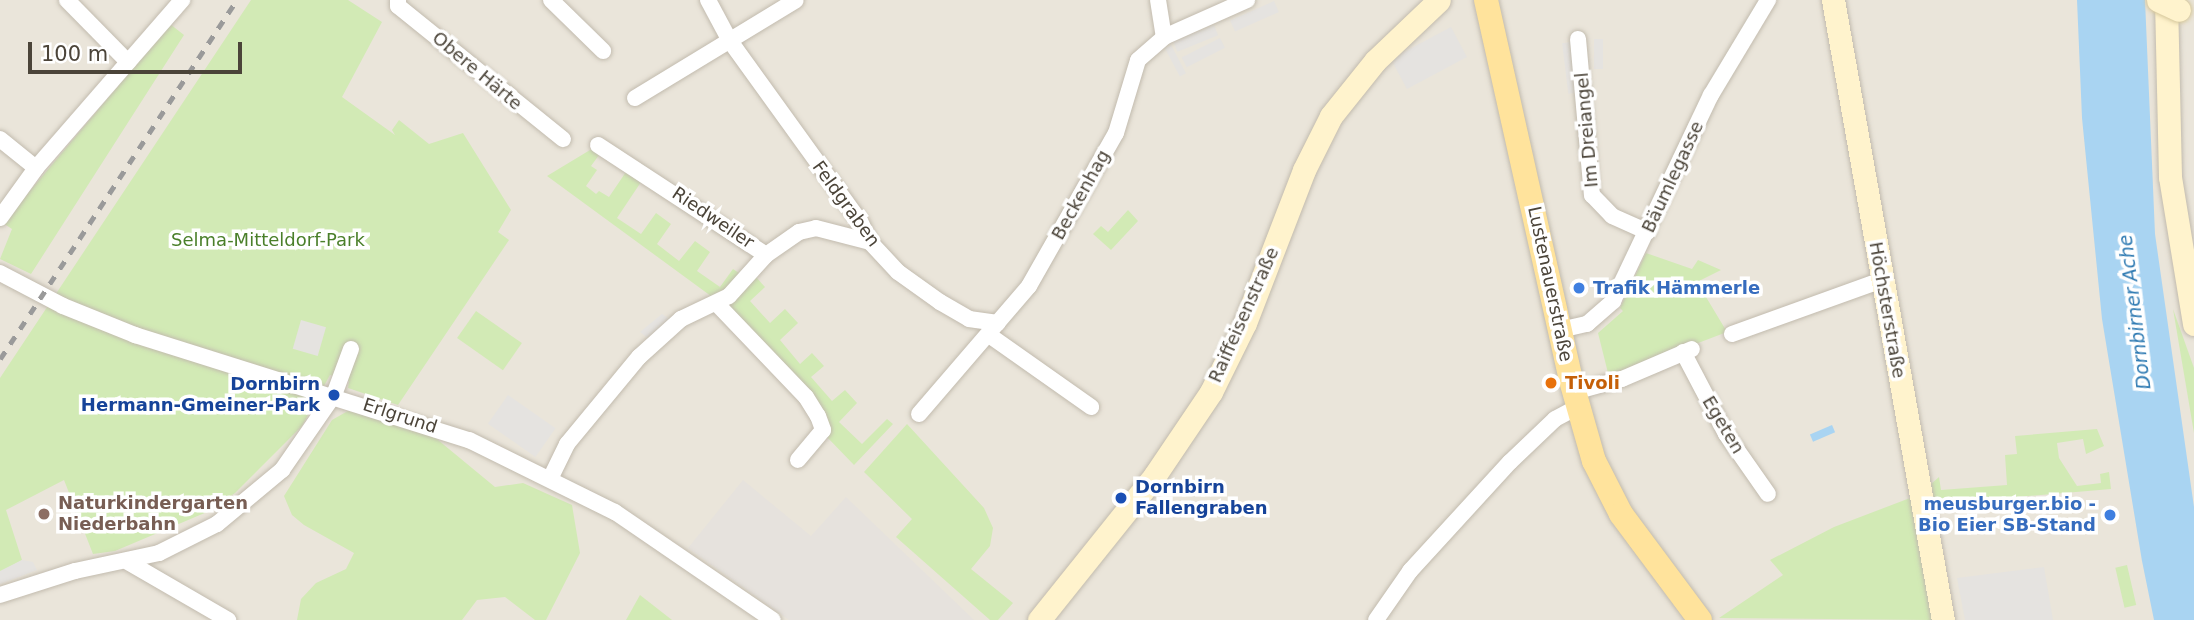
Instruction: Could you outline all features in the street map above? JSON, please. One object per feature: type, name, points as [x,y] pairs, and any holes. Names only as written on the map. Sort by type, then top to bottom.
[{"type":"main road","name":"Lustenauerstraße","points":[[1486,0],[1576,400],[1608,492],[1700,620]]},
{"type":"street","points":[[67,0],[128,62]]},
{"type":"street","points":[[0,218],[36,168],[182,0]]},
{"type":"street","name":"Obere Härte","points":[[398,0],[398,6],[563,139]]},
{"type":"street","points":[[551,0],[603,51]]},
{"type":"street","name":"Feldgraben","points":[[708,0],[730,41],[860,221],[870,242],[898,272],[940,302],[969,319],[994,329]]},
{"type":"street","points":[[635,98],[796,0]]},
{"type":"street","points":[[1158,0],[1164,37]]},
{"type":"street","name":"Beckenhag","points":[[919,414],[1029,286],[1116,133],[1138,61],[1164,37],[1247,0]]},
{"type":"street","name":"Raiffeisenstraße","points":[[1043,619],[1155,475],[1211,392],[1245,323],[1304,170],[1331,116],[1375,61],[1435,5],[1457,0]]},
{"type":"street","name":"Bäumlegasse","points":[[1560,330],[1587,324],[1602,315],[1648,232],[1711,95],[1768,0]]},
{"type":"street","name":"Höchsterstraße","points":[[1833,0],[1943,620]]},
{"type":"street","points":[[2158,0],[2180,9],[2170,177],[2189,272],[2194,324]]},
{"type":"street","name":"Im Dreiangel","points":[[1578,39],[1592,195],[1612,216],[1648,232]]},
{"type":"street","points":[[0,139],[36,168]]},
{"type":"street","name":"Riedweiler","points":[[598,145],[766,255],[799,232],[817,228],[870,242]]},
{"type":"street","points":[[551,477],[567,444],[639,357],[681,319],[717,304],[766,255]]},
{"type":"street","name":"Erlgrund","points":[[0,273],[63,306],[135,335],[426,424],[551,477],[615,512],[773,620]]},
{"type":"street","points":[[1732,334],[1882,280]]},
{"type":"street","points":[[717,304],[806,397],[818,416],[822,430],[797,460]]},
{"type":"street","points":[[994,329],[1091,407]]},
{"type":"street","points":[[0,595],[75,571],[128,562],[191,539],[246,503],[282,470],[334,395],[351,349]]},
{"type":"street","name":"Egeten","points":[[1576,400],[1688,350],[1720,425],[1768,494]]},
{"type":"street","points":[[1376,620],[1410,571],[1510,462],[1576,400]]},
{"type":"street","points":[[128,562],[228,620]]},
{"type":"shaded area","points":[[0,0],[2194,0],[2194,620],[0,620]]},
{"type":"shaded area","points":[[1274,1],[1279,12],[1235,31],[1230,21]]},
{"type":"shaded area","points":[[1214,25],[1218,35],[1177,52],[1173,41]]},
{"type":"shaded area","points":[[1451,27],[1467,57],[1407,89],[1391,59]]},
{"type":"shaded area","points":[[1220,38],[1225,48],[1187,67],[1182,58]]},
{"type":"shaded area","points":[[1594,39],[1603,39],[1603,69],[1594,69]]},
{"type":"shaded area","points":[[1572,42],[1578,93],[1568,94],[1562,43]]},
{"type":"shaded area","points":[[1171,45],[1186,73],[1180,77],[1165,48]]},
{"type":"shaded area","points":[[662,314],[671,320],[649,339],[640,332]]},
{"type":"shaded area","points":[[301,320],[326,327],[318,356],[293,349]]},
{"type":"shaded area","points":[[508,395],[556,428],[535,457],[488,424]]},
{"type":"shaded area","points":[[743,480],[811,536],[846,497],[974,620],[789,620],[688,548]]},
{"type":"shaded area","points":[[22,560],[33,562],[37,570],[0,584],[0,571]]},
{"type":"shaded area","points":[[2044,567],[2053,620],[1965,620],[1957,578]]},
{"type":"green space","name":"Selma-Mitteldorf-Park","points":[[251,0],[348,0],[382,22],[342,97],[395,135],[392,130],[399,120],[429,144],[463,133],[511,210],[498,232],[509,240],[398,405],[348,388],[349,381],[330,375],[302,426],[235,493],[207,512],[115,551],[93,554],[64,480],[6,510],[22,560],[0,572],[0,378]]},
{"type":"green space","points":[[170,24],[184,35],[31,274],[0,259],[12,229],[3,223]]},
{"type":"green space","points":[[595,147],[602,151],[591,166],[597,170],[586,186],[596,194],[599,191],[609,197],[628,169],[659,186],[655,192],[641,182],[617,218],[641,234],[656,213],[671,224],[657,244],[679,261],[695,241],[710,252],[697,271],[720,287],[733,269],[742,275],[715,299],[547,176]]},
{"type":"green space","points":[[1128,210],[1138,221],[1111,250],[1093,234],[1101,226],[1108,232]]},
{"type":"green space","points":[[1646,253],[1692,269],[1698,260],[1721,270],[1697,282],[1727,332],[1609,377],[1598,333],[1623,311],[1620,308]]},
{"type":"green space","points":[[756,277],[765,287],[750,301],[770,323],[785,309],[798,323],[780,340],[800,364],[812,353],[824,366],[811,377],[832,401],[845,390],[857,403],[839,422],[862,444],[887,419],[893,424],[854,465],[826,436],[829,426],[727,308]]},
{"type":"green space","points":[[2173,309],[2194,368],[2194,433]]},
{"type":"green space","points":[[476,311],[522,343],[503,370],[457,338]]},
{"type":"green space","points":[[353,408],[432,435],[495,487],[523,483],[572,505],[580,553],[546,620],[535,620],[505,597],[477,600],[462,620],[297,620],[301,599],[316,583],[346,569],[354,553],[304,525],[292,515],[284,496],[332,420]]},
{"type":"green space","points":[[907,424],[984,508],[993,528],[990,546],[971,569],[1013,603],[998,620],[990,620],[896,537],[912,519],[864,472]]},
{"type":"green space","points":[[2097,429],[2104,446],[2086,454],[2083,439],[2057,443],[2059,458],[2077,486],[2101,483],[2100,474],[2109,472],[2111,489],[1935,504],[1931,484],[1939,477],[1941,490],[2007,485],[2005,455],[2017,454],[2015,436]]},
{"type":"green space","points":[[1910,498],[1932,620],[1719,618],[1783,575],[1770,560],[1834,527]]},
{"type":"green space","points":[[2127,565],[2136,605],[2125,608],[2115,568]]},
{"type":"green space","points":[[640,595],[672,620],[626,620]]},
{"type":"water","name":"Dornbirner Ache","points":[[2077,0],[2145,0],[2155,234],[2194,507],[2194,620],[2154,620],[2142,561],[2102,319],[2082,118]]},
{"type":"water","points":[[1832,425],[1835,432],[1813,442],[1810,434]]},
{"type":"railway","points":[[0,359],[237,0]]},
{"type":"place","name":"Trafik Hämmerle","points":[[1579,288]]},
{"type":"place","name":"Tivoli","points":[[1551,383]]},
{"type":"place","name":"Dornbirn Hermann-Gmeiner-Park","points":[[334,395]]},
{"type":"place","name":"Dornbirn Fallengraben","points":[[1121,498]]},
{"type":"place","name":"Naturkindergarten Niederbahn","points":[[44,514]]},
{"type":"place","name":"meusburger.bio - Bio Eier SB-Stand","points":[[2110,515]]}]
